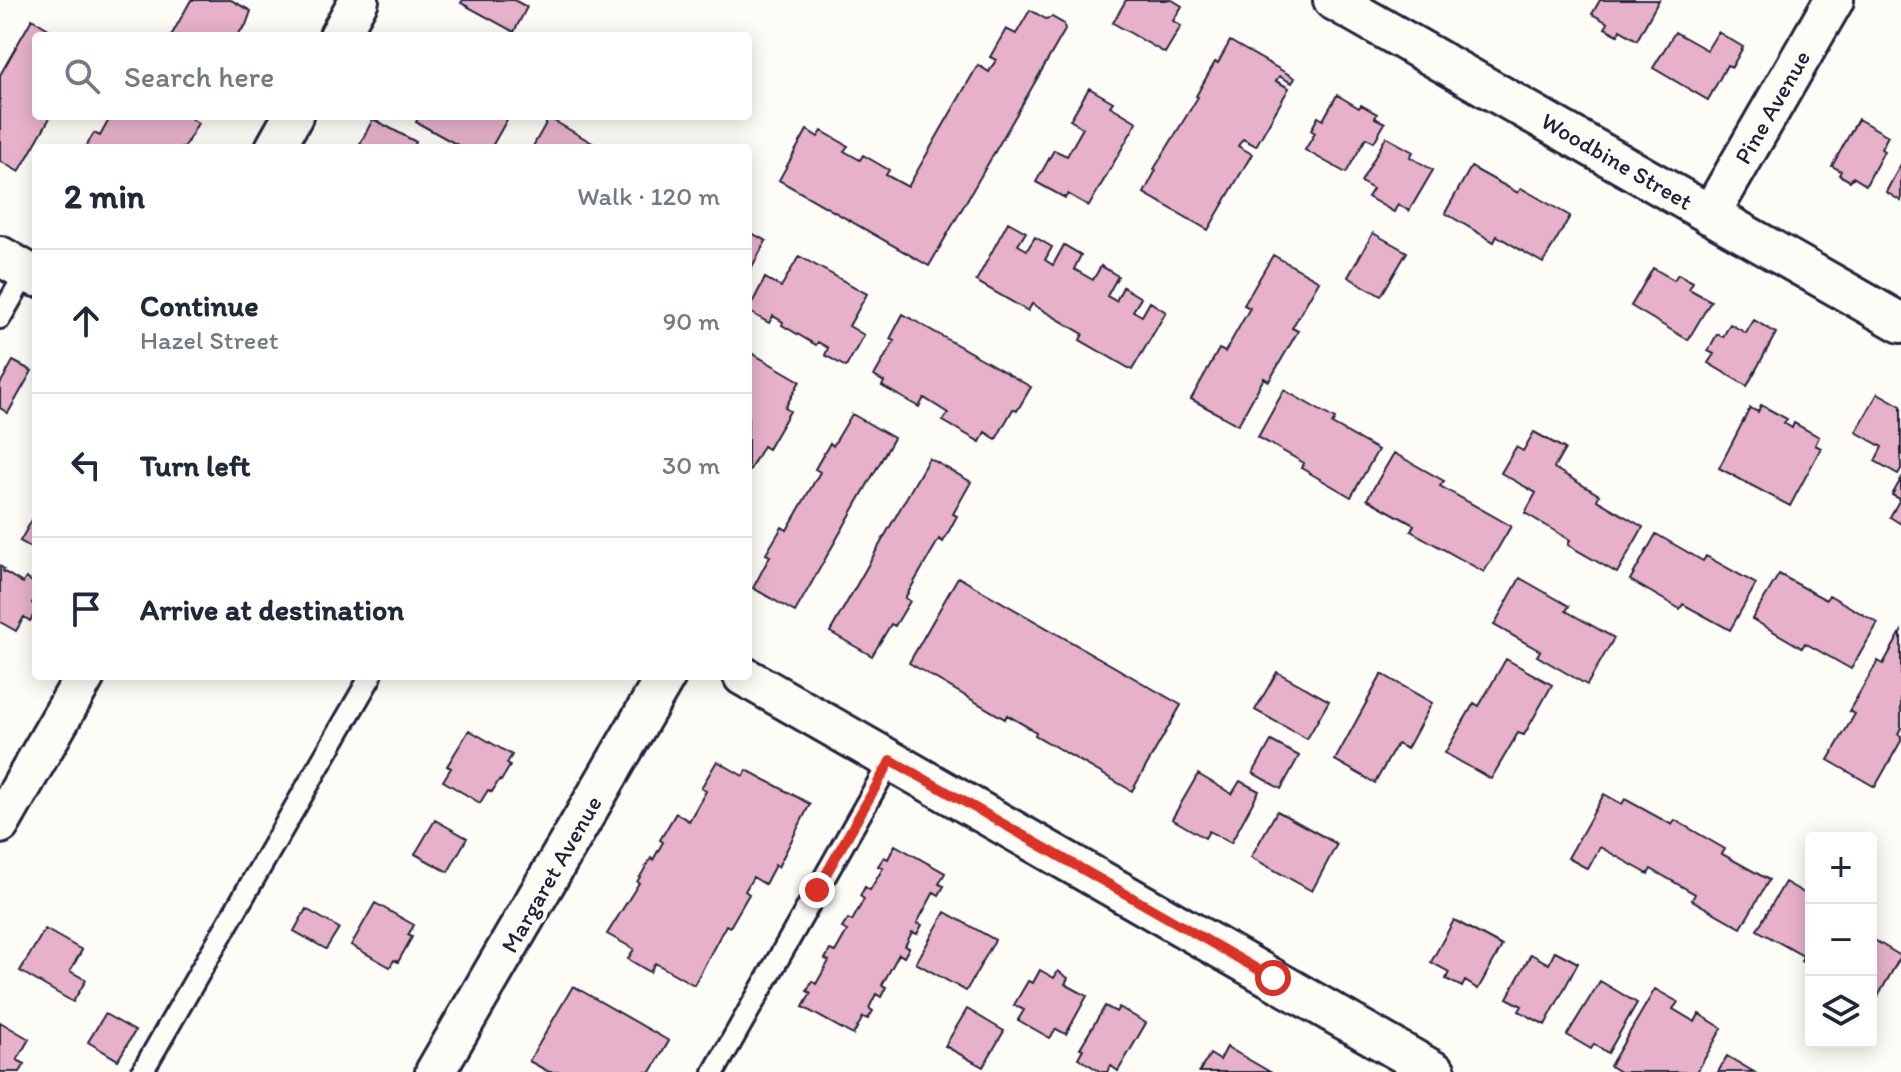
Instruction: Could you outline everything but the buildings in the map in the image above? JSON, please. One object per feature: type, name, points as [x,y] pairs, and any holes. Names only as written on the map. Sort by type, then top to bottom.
[{"type":"street","points":[[341,32],[359,0]]},
{"type":"street","name":"Woodbine Street","points":[[1333,0],[1901,323]]},
{"type":"street","name":"Pine Avenue","points":[[1710,215],[1834,0]]},
{"type":"street","points":[[277,144],[291,120]]},
{"type":"street","points":[[0,824],[83,680]]},
{"type":"street","name":"Margaret Avenue","points":[[435,1072],[664,680]]},
{"type":"street","points":[[750,680],[1436,1072]]},
{"type":"lane","points":[[0,318],[21,268]]},
{"type":"lane","points":[[142,1072],[369,680]]},
{"type":"lane","points":[[714,1072],[891,760]]},
{"type":"route","points":[[817,890],[891,760],[1273,978]]}]
